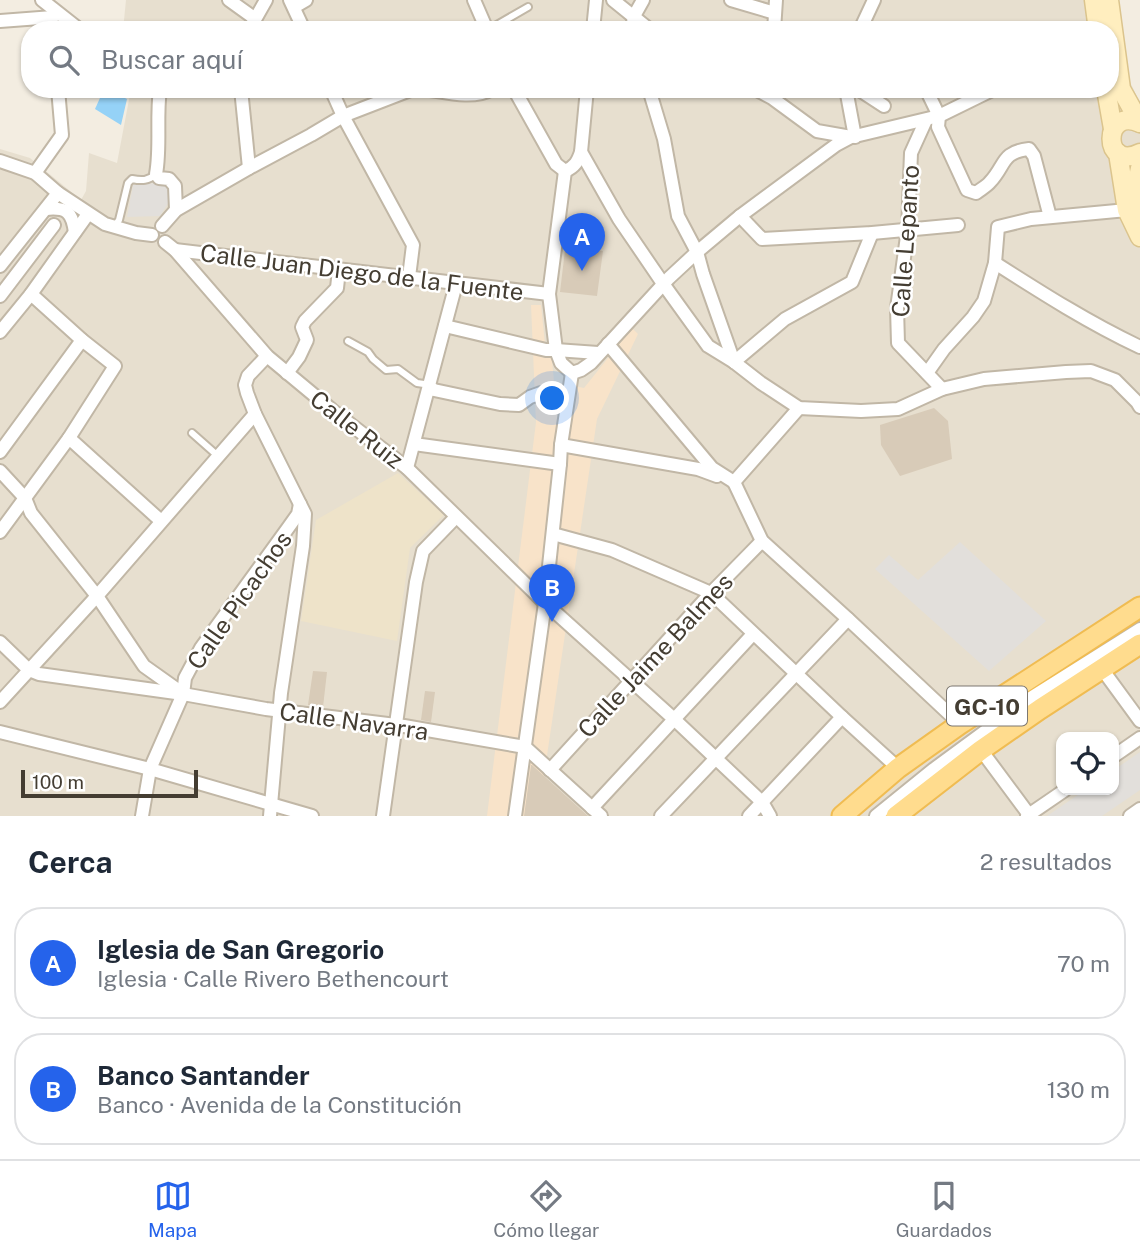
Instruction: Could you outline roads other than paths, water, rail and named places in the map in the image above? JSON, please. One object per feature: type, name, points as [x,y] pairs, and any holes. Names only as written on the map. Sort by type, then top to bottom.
[{"type":"main road","name":"GC-10","points":[[842,816],[898,768],[960,724],[1140,607]]},
{"type":"main road","name":"GC-10","points":[[896,816],[981,750],[1140,645]]},
{"type":"street","points":[[42,0],[53,14]]},
{"type":"street","points":[[229,0],[249,21]]},
{"type":"street","points":[[254,21],[266,0]]},
{"type":"street","points":[[300,21],[292,4],[306,0]]},
{"type":"street","points":[[474,0],[483,21]]},
{"type":"street","points":[[594,21],[596,0]]},
{"type":"street","points":[[613,0],[631,21]]},
{"type":"street","points":[[634,21],[643,0]]},
{"type":"street","points":[[731,0],[775,6]]},
{"type":"street","points":[[864,21],[874,0]]},
{"type":"street","points":[[1094,0],[1096,21]]},
{"type":"street","points":[[1109,0],[1112,21]]},
{"type":"street","points":[[0,21],[53,14]]},
{"type":"street","points":[[1119,74],[1121,89],[1140,123]]},
{"type":"street","points":[[35,173],[62,135],[59,98]]},
{"type":"street","points":[[159,98],[156,174],[159,178],[169,179],[175,186],[176,210]]},
{"type":"street","points":[[242,98],[249,168]]},
{"type":"street","points":[[335,98],[413,245],[409,277]]},
{"type":"street","points":[[157,230],[176,210],[249,168],[344,117],[391,98]]},
{"type":"street","points":[[519,98],[556,164],[565,171]]},
{"type":"street","points":[[565,171],[578,161],[586,98]]},
{"type":"street","points":[[652,98],[664,139],[678,216],[697,252],[734,362]]},
{"type":"street","points":[[777,98],[817,131],[853,137]]},
{"type":"street","points":[[847,98],[853,137]]},
{"type":"street","points":[[872,98],[884,106]]},
{"type":"street","points":[[928,98],[933,118],[967,190],[976,193],[991,182],[1004,160],[1017,150],[1029,149],[1034,156],[1049,218]]},
{"type":"street","points":[[570,372],[581,370],[591,363],[697,252],[740,216],[836,145],[853,137],[933,118],[975,98]]},
{"type":"street","points":[[1108,98],[1113,129],[1112,146],[1118,153],[1140,237]]},
{"type":"street","name":"Calle Lepanto","points":[[933,118],[911,153],[908,229],[897,309],[898,343],[942,389]]},
{"type":"street","points":[[1113,129],[1122,121],[1140,123]]},
{"type":"street","points":[[580,152],[620,219],[708,346],[799,408],[861,411],[898,409],[942,389],[984,379],[1091,371],[1115,380],[1139,402]]},
{"type":"street","points":[[1118,153],[1125,156],[1140,153]]},
{"type":"street","points":[[0,161],[35,173],[88,214],[114,227],[136,233],[168,231],[170,246]]},
{"type":"street","points":[[1134,210],[1140,168]]},
{"type":"street","points":[[515,816],[545,603],[570,372],[561,363],[556,350],[549,295],[565,171]]},
{"type":"street","points":[[0,266],[58,193]]},
{"type":"street","points":[[46,209],[64,209],[70,213],[75,232]]},
{"type":"street","points":[[926,373],[984,301],[995,263],[998,227],[1031,219],[1134,210]]},
{"type":"street","points":[[0,332],[31,294],[88,214]]},
{"type":"street","points":[[740,216],[762,239],[958,225]]},
{"type":"street","points":[[0,296],[54,225]]},
{"type":"street","points":[[734,362],[785,319],[852,282],[872,233]]},
{"type":"street","name":"Calle Juan Diego de la Fuente","points":[[170,246],[339,270],[549,295]]},
{"type":"street","name":"Calle Ruiz","points":[[170,246],[267,356],[332,411],[407,468],[545,603],[762,802],[770,816]]},
{"type":"street","points":[[995,263],[1059,303],[1140,347]]},
{"type":"street","points":[[287,373],[307,340],[302,327],[305,321],[337,288],[339,270]]},
{"type":"street","points":[[407,468],[456,285]]},
{"type":"street","points":[[0,532],[69,438],[115,366],[31,294]]},
{"type":"street","points":[[445,326],[546,350],[603,348]]},
{"type":"street","points":[[0,452],[82,340]]},
{"type":"street","points":[[603,348],[712,468],[734,482],[762,541],[960,724]]},
{"type":"street","points":[[267,356],[248,376],[245,385],[255,414],[304,514],[304,533],[279,711],[271,810]]},
{"type":"street","points":[[429,387],[500,404],[519,405],[541,393],[568,395]]},
{"type":"street","points":[[734,482],[799,408]]},
{"type":"street","points":[[0,702],[97,596],[255,414]]},
{"type":"street","points":[[69,438],[161,521]]},
{"type":"street","points":[[414,444],[561,464]]},
{"type":"street","points":[[561,445],[698,469],[734,482]]},
{"type":"street","points":[[0,471],[25,498],[31,513],[97,596],[144,666],[183,694]]},
{"type":"street","name":"Calle Picachos","points":[[142,816],[150,769],[183,694],[185,678],[201,648],[298,514],[300,504]]},
{"type":"street","points":[[383,816],[416,582],[423,551],[456,517]]},
{"type":"street","points":[[288,528],[304,533]]},
{"type":"street","points":[[553,534],[612,550],[711,593],[898,768]]},
{"type":"street","name":"Calle Jaime Balmes","points":[[550,770],[762,541]]},
{"type":"street","points":[[661,816],[848,619]]},
{"type":"street","points":[[876,816],[934,769],[1032,697],[1140,629]]},
{"type":"street","points":[[525,747],[596,812],[674,719],[753,634]]},
{"type":"street","points":[[0,642],[29,670]]},
{"type":"street","points":[[1102,669],[1140,720]]},
{"type":"street","name":"Calle Navarra","points":[[29,670],[39,674],[525,747]]},
{"type":"street","points":[[749,816],[842,718]]},
{"type":"street","points":[[0,732],[150,769],[271,810],[312,816]]},
{"type":"street","points":[[1119,753],[1140,738]]},
{"type":"street","points":[[981,750],[1029,816],[1058,795]]},
{"type":"street","points":[[1130,816],[1140,809]]},
{"type":"lane","points":[[503,21],[528,7]]},
{"type":"lane","points":[[820,157],[834,134]]},
{"type":"lane","points":[[114,227],[119,220],[128,183],[132,179],[149,180],[156,174]]},
{"type":"lane","points":[[348,341],[368,352],[386,370],[398,369],[429,387]]},
{"type":"lane","points":[[192,433],[218,456]]},
{"type":"water","points":[[100,98],[127,99],[121,125],[95,109]]},
{"type":"place","name":"Iglesia de San Gregorio","points":[[582,271]]},
{"type":"place","name":"Banco Santander","points":[[552,622]]}]
